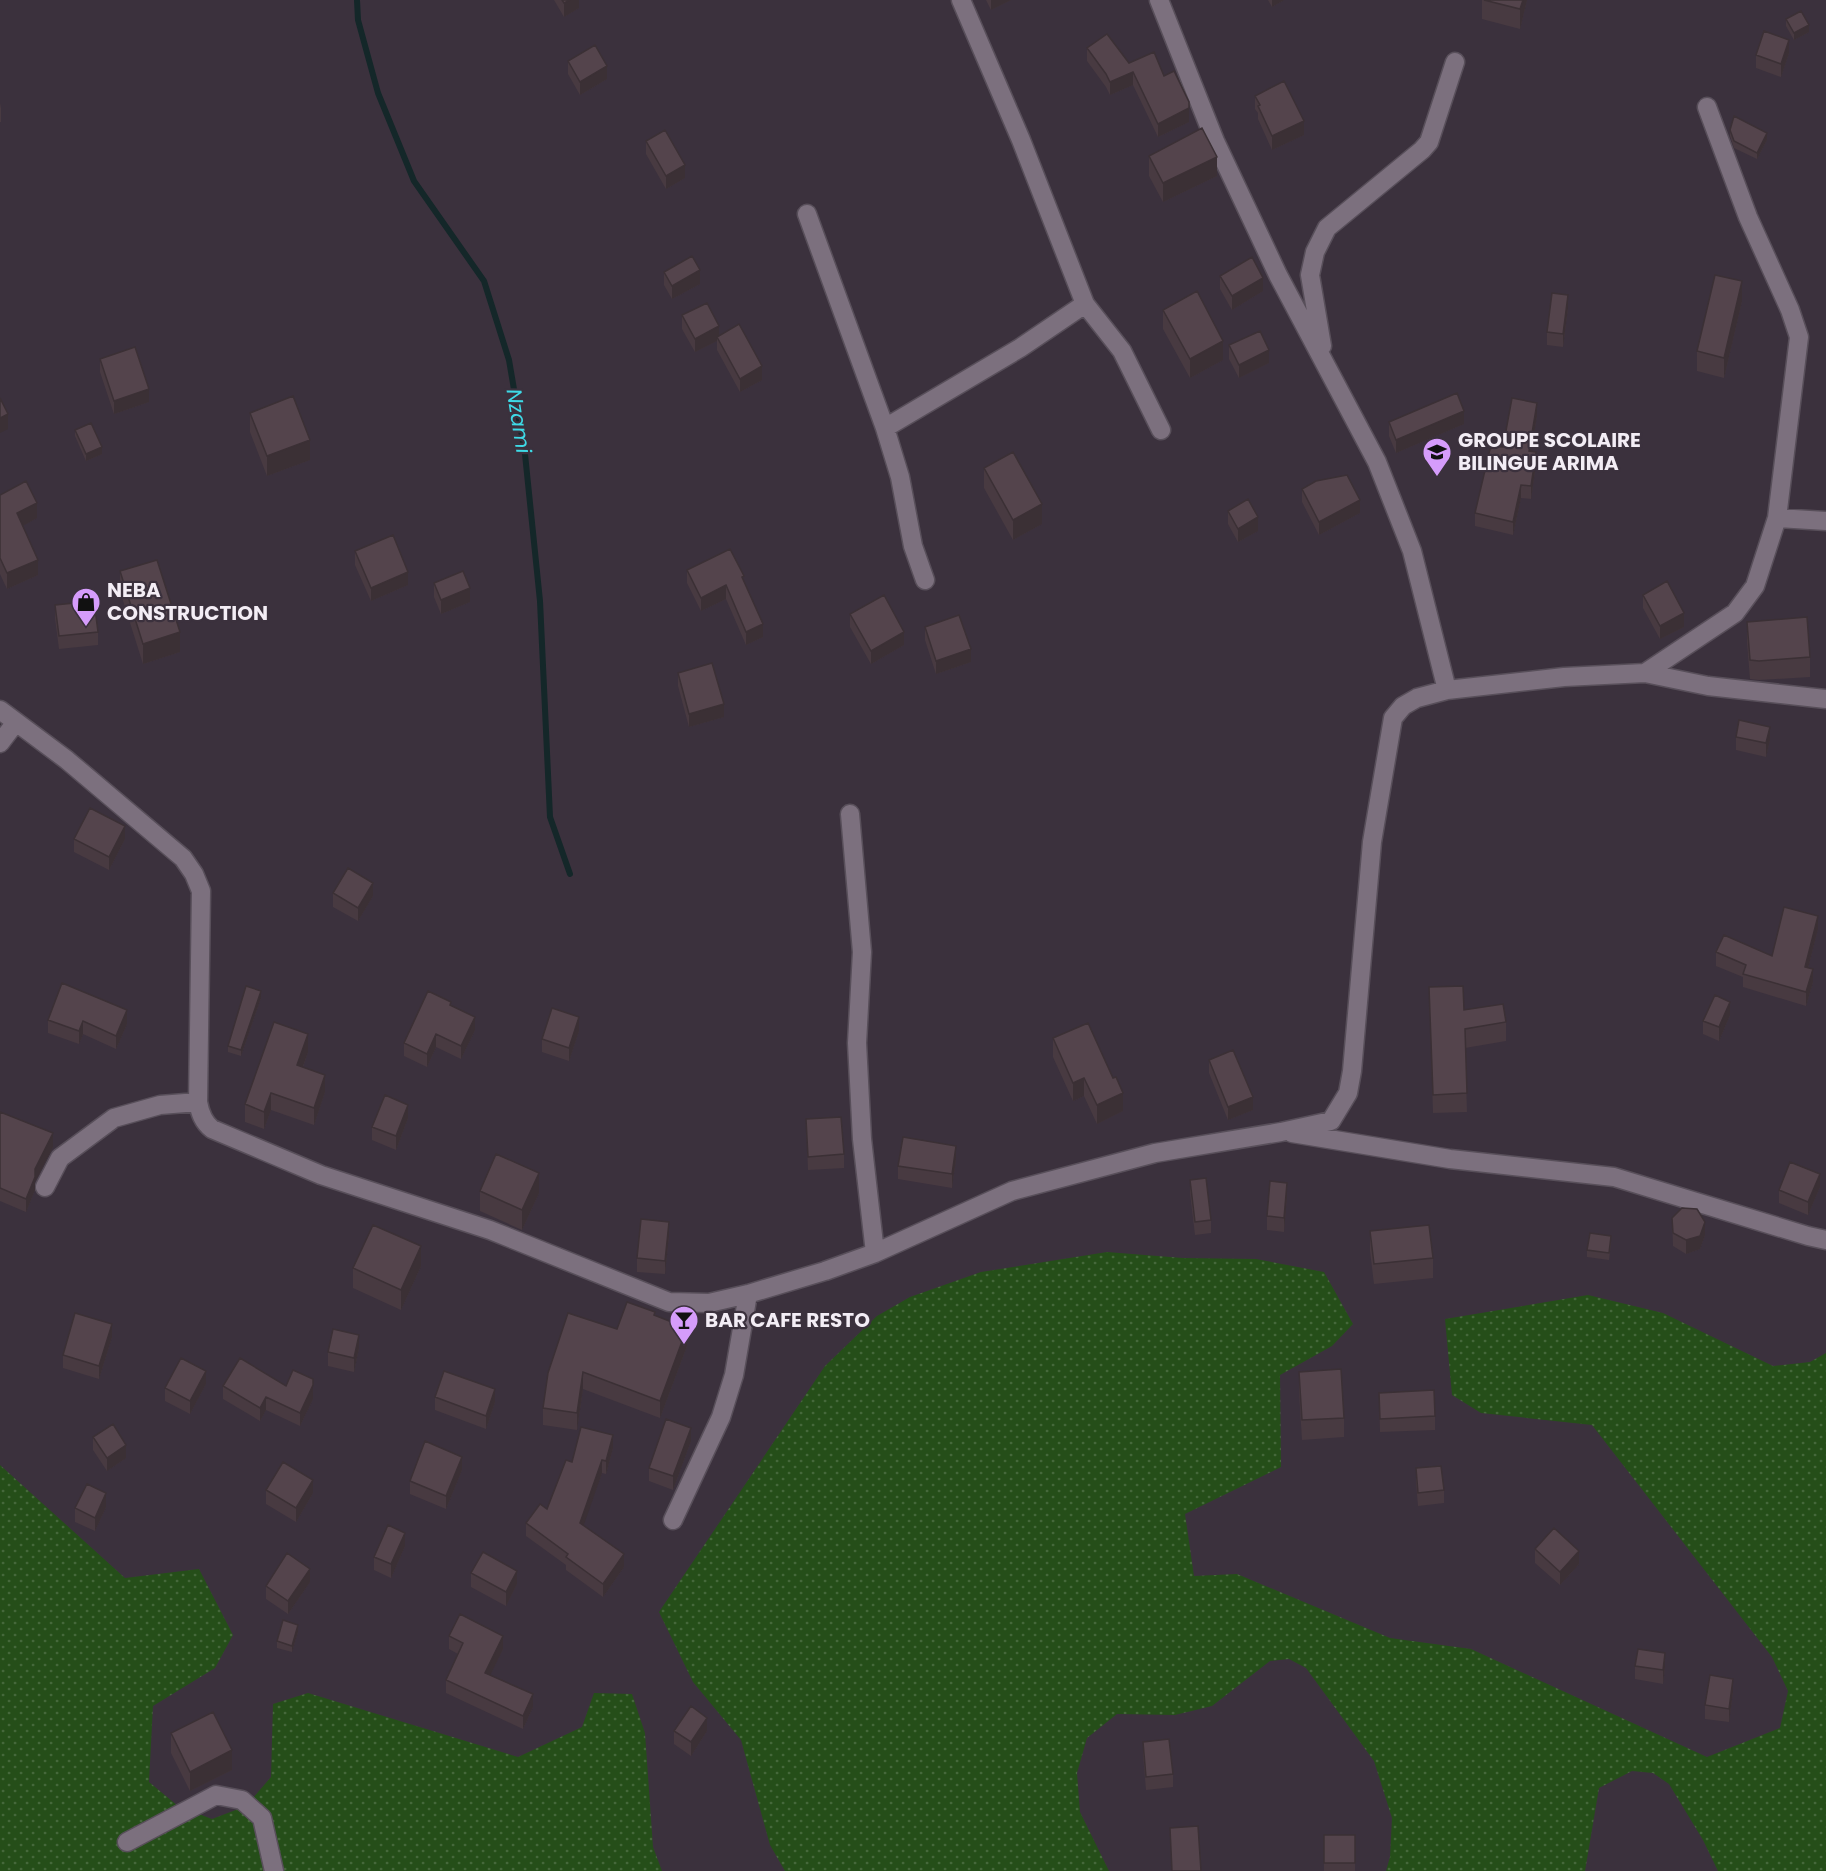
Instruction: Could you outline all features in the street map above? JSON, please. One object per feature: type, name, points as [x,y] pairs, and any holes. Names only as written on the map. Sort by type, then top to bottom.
[{"type":"street","points":[[961,0],[1021,140],[1085,304],[1122,351],[1161,430]]},
{"type":"street","points":[[1159,0],[1215,141],[1278,275],[1377,462],[1412,551],[1447,690]]},
{"type":"street","points":[[1325,363],[1310,275],[1315,252],[1327,228],[1429,142],[1455,62]]},
{"type":"street","points":[[1645,673],[1735,613],[1755,586],[1777,519],[1799,337],[1790,310],[1748,217],[1707,107]]},
{"type":"street","points":[[807,214],[885,428],[900,477],[914,546],[925,580]]},
{"type":"street","points":[[885,428],[1020,348],[1085,304]]},
{"type":"street","points":[[1777,519],[1826,521]]},
{"type":"street","points":[[0,710],[67,760],[183,858],[194,874],[201,891],[198,1102],[200,1113],[206,1124],[212,1129],[321,1176],[490,1230],[669,1302],[709,1303],[748,1294],[874,1253],[1012,1191],[1155,1152],[1281,1132],[1331,1121],[1348,1093],[1352,1071],[1372,842],[1394,718],[1403,706],[1417,698],[1447,690],[1564,677],[1645,673],[1708,686],[1826,699]]},
{"type":"street","points":[[0,743],[16,722]]},
{"type":"street","points":[[850,813],[862,952],[857,1043],[862,1139],[874,1253]]},
{"type":"street","points":[[45,1187],[60,1158],[114,1118],[160,1105],[198,1102]]},
{"type":"street","points":[[1281,1132],[1450,1159],[1614,1177],[1826,1240]]},
{"type":"street","points":[[673,1520],[721,1417],[734,1375],[748,1294]]},
{"type":"street","points":[[127,1842],[216,1795],[242,1800],[262,1818],[274,1871]]},
{"type":"green space","points":[[1107,1252],[1183,1258],[1256,1259],[1324,1272],[1353,1324],[1332,1346],[1280,1375],[1281,1467],[1185,1514],[1194,1576],[1237,1574],[1390,1638],[1471,1649],[1707,1757],[1780,1728],[1788,1691],[1772,1657],[1592,1425],[1481,1413],[1452,1395],[1445,1319],[1588,1295],[1663,1313],[1773,1366],[1810,1362],[1826,1353],[1826,1871],[1718,1871],[1703,1840],[1669,1784],[1653,1773],[1632,1771],[1599,1788],[1585,1871],[1386,1871],[1390,1857],[1392,1818],[1374,1761],[1306,1668],[1289,1659],[1270,1661],[1212,1706],[1175,1715],[1117,1714],[1087,1738],[1077,1773],[1080,1812],[1109,1871],[785,1871],[770,1845],[741,1740],[693,1682],[659,1612],[825,1366],[877,1316],[910,1297],[981,1272]]},
{"type":"green space","points":[[0,1465],[125,1578],[199,1569],[233,1635],[215,1668],[153,1706],[149,1782],[178,1806],[212,1819],[246,1806],[271,1777],[273,1704],[308,1693],[518,1757],[582,1727],[594,1693],[632,1694],[645,1733],[653,1847],[662,1871],[0,1871]]},
{"type":"building","points":[[1484,0],[1523,0],[1520,9]]},
{"type":"building","points":[[1801,11],[1809,25],[1794,33],[1786,19]]},
{"type":"building","points":[[1764,31],[1789,40],[1781,64],[1756,55]]},
{"type":"building","points":[[1107,34],[1129,63],[1154,52],[1164,76],[1174,71],[1189,102],[1189,108],[1158,124],[1133,72],[1110,82],[1087,48]]},
{"type":"building","points":[[595,45],[607,66],[580,82],[568,61]]},
{"type":"building","points":[[1284,81],[1304,121],[1272,136],[1255,96]]},
{"type":"building","points":[[1734,116],[1767,133],[1757,153],[1734,141],[1730,130]]},
{"type":"building","points":[[1202,128],[1217,157],[1163,183],[1149,156]]},
{"type":"building","points":[[665,130],[685,165],[666,176],[646,141]]},
{"type":"building","points":[[692,256],[700,270],[672,286],[664,272]]},
{"type":"building","points":[[1252,257],[1263,278],[1232,296],[1220,276]]},
{"type":"building","points":[[1715,275],[1742,281],[1724,358],[1697,351]]},
{"type":"building","points":[[1197,291],[1223,341],[1190,359],[1163,310]]},
{"type":"building","points":[[1552,293],[1568,295],[1563,334],[1547,332]]},
{"type":"building","points":[[707,303],[719,326],[695,339],[682,315]]},
{"type":"building","points":[[739,324],[762,366],[740,379],[717,337]]},
{"type":"building","points":[[1260,331],[1269,350],[1239,365],[1229,345]]},
{"type":"building","points":[[135,347],[149,389],[114,401],[100,359]]},
{"type":"building","points":[[1457,393],[1464,411],[1396,440],[1389,422]]},
{"type":"building","points":[[293,396],[310,440],[267,456],[250,413]]},
{"type":"building","points":[[0,398],[8,414],[0,418]]},
{"type":"building","points":[[1512,398],[1537,403],[1529,451],[1536,452],[1531,486],[1521,485],[1513,522],[1475,513],[1490,449],[1493,446],[1503,447]]},
{"type":"building","points":[[91,423],[102,447],[86,454],[75,430]]},
{"type":"building","points":[[1013,452],[1042,504],[1013,520],[984,468]]},
{"type":"building","points":[[1347,475],[1360,500],[1319,522],[1302,489],[1316,481]]},
{"type":"building","points":[[26,481],[37,503],[17,513],[38,560],[7,573],[0,558],[0,495]]},
{"type":"building","points":[[1248,499],[1258,517],[1238,529],[1228,511]]},
{"type":"building","points":[[393,535],[408,572],[371,588],[355,551]]},
{"type":"building","points":[[730,549],[744,576],[742,577],[763,624],[746,632],[726,585],[701,598],[687,570]]},
{"type":"building","points":[[157,560],[180,632],[143,644],[120,571]]},
{"type":"building","points":[[463,571],[470,588],[441,600],[434,583]]},
{"type":"building","points":[[1667,581],[1684,613],[1660,626],[1643,595]]},
{"type":"building","points":[[884,595],[904,632],[871,651],[850,614]]},
{"type":"building","points":[[94,601],[98,632],[59,636],[55,605]]},
{"type":"building","points":[[959,615],[971,649],[936,661],[925,627]]},
{"type":"building","points":[[1807,617],[1810,657],[1750,660],[1747,622]]},
{"type":"building","points":[[712,663],[724,704],[689,714],[678,673]]},
{"type":"building","points":[[1739,720],[1770,727],[1766,743],[1736,737]]},
{"type":"building","points":[[90,808],[125,826],[109,857],[74,839]]},
{"type":"building","points":[[348,868],[373,883],[358,908],[333,893]]},
{"type":"building","points":[[1784,907],[1818,916],[1805,967],[1813,969],[1806,992],[1743,974],[1746,965],[1716,952],[1724,935],[1772,956]]},
{"type":"building","points":[[62,983],[127,1010],[116,1036],[83,1021],[79,1031],[48,1020]]},
{"type":"building","points":[[246,986],[261,991],[241,1050],[228,1046]]},
{"type":"building","points":[[1463,986],[1464,1010],[1503,1004],[1506,1022],[1465,1029],[1467,1093],[1433,1095],[1429,987]]},
{"type":"building","points":[[428,991],[475,1017],[461,1046],[436,1034],[427,1054],[404,1043]]},
{"type":"building","points":[[1715,995],[1730,1002],[1719,1027],[1703,1021]]},
{"type":"building","points":[[552,1008],[579,1017],[569,1048],[542,1039]]},
{"type":"building","points":[[274,1022],[308,1034],[297,1065],[325,1075],[314,1108],[271,1093],[264,1112],[245,1104]]},
{"type":"building","points":[[1088,1023],[1113,1078],[1116,1077],[1123,1093],[1097,1105],[1084,1078],[1073,1083],[1053,1038]]},
{"type":"building","points":[[1233,1050],[1253,1097],[1228,1107],[1209,1060]]},
{"type":"building","points":[[385,1095],[408,1105],[396,1136],[372,1127]]},
{"type":"building","points":[[0,1112],[53,1133],[35,1169],[35,1177],[26,1199],[0,1188]]},
{"type":"building","points":[[841,1117],[844,1154],[808,1157],[806,1119]]},
{"type":"building","points":[[903,1137],[956,1146],[952,1174],[898,1166]]},
{"type":"building","points":[[496,1154],[539,1173],[522,1210],[480,1191]]},
{"type":"building","points":[[1790,1162],[1820,1174],[1808,1202],[1779,1190]]},
{"type":"building","points":[[1206,1178],[1211,1220],[1195,1222],[1190,1180]]},
{"type":"building","points":[[1270,1181],[1287,1183],[1284,1218],[1267,1216]]},
{"type":"building","points":[[1682,1208],[1697,1209],[1705,1222],[1700,1236],[1686,1240],[1673,1233],[1672,1218]]},
{"type":"building","points":[[641,1219],[669,1222],[665,1261],[637,1258]]},
{"type":"building","points":[[373,1225],[421,1246],[401,1290],[353,1268]]},
{"type":"building","points":[[1429,1225],[1433,1258],[1374,1264],[1370,1231]]},
{"type":"building","points":[[1590,1233],[1611,1236],[1609,1253],[1587,1250]]},
{"type":"building","points":[[627,1302],[655,1312],[654,1315],[687,1328],[660,1401],[583,1372],[577,1413],[543,1408],[548,1373],[568,1313],[617,1329]]},
{"type":"building","points":[[75,1313],[112,1324],[99,1366],[63,1355]]},
{"type":"building","points":[[333,1329],[359,1335],[354,1358],[328,1352]]},
{"type":"building","points":[[181,1358],[206,1371],[190,1401],[165,1388]]},
{"type":"building","points":[[240,1358],[286,1386],[293,1370],[313,1379],[313,1385],[300,1413],[266,1397],[260,1408],[223,1386]]},
{"type":"building","points":[[1341,1369],[1344,1418],[1302,1420],[1299,1372]]},
{"type":"building","points":[[444,1371],[495,1389],[486,1416],[435,1397]]},
{"type":"building","points":[[1434,1390],[1435,1416],[1380,1419],[1379,1393]]},
{"type":"building","points":[[666,1419],[691,1428],[673,1476],[649,1468]]},
{"type":"building","points":[[113,1424],[126,1445],[107,1458],[93,1437]]},
{"type":"building","points":[[581,1427],[613,1435],[606,1461],[602,1460],[580,1523],[624,1554],[603,1584],[566,1557],[568,1554],[526,1523],[540,1504],[547,1509],[566,1460],[572,1462]]},
{"type":"building","points":[[425,1441],[462,1457],[446,1496],[410,1481]]},
{"type":"building","points":[[283,1462],[313,1480],[296,1508],[266,1490]]},
{"type":"building","points":[[1441,1466],[1444,1490],[1418,1493],[1416,1468]]},
{"type":"building","points":[[87,1484],[106,1493],[95,1518],[75,1508]]},
{"type":"building","points":[[388,1525],[405,1533],[391,1564],[374,1557]]},
{"type":"building","points":[[1554,1528],[1579,1551],[1560,1572],[1535,1549]]},
{"type":"building","points":[[483,1552],[517,1571],[506,1592],[471,1573]]},
{"type":"building","points":[[287,1553],[310,1569],[288,1601],[266,1586]]},
{"type":"building","points":[[460,1614],[503,1636],[485,1673],[533,1694],[523,1716],[446,1680],[463,1643],[449,1636]]},
{"type":"building","points":[[283,1620],[298,1625],[292,1646],[277,1641]]},
{"type":"building","points":[[1638,1649],[1665,1653],[1663,1670],[1635,1666]]},
{"type":"building","points":[[1710,1675],[1733,1679],[1729,1709],[1705,1705]]},
{"type":"building","points":[[691,1706],[707,1718],[691,1742],[674,1731]]},
{"type":"building","points":[[213,1712],[232,1750],[190,1772],[171,1733]]},
{"type":"building","points":[[1169,1739],[1173,1774],[1146,1777],[1143,1742]]},
{"type":"building","points":[[1198,1826],[1201,1871],[1172,1871],[1170,1828]]},
{"type":"building","points":[[1324,1835],[1355,1835],[1355,1863],[1324,1863]]},
{"type":"waterway","name":"Nzami","points":[[357,0],[358,20],[378,93],[414,181],[484,281],[509,360],[525,454],[540,601],[550,817],[570,874]]},
{"type":"place","name":"GROUPE SCOLAIRE BILINGUE ARIMA","points":[[1437,478]]},
{"type":"place","name":"NEBA CONSTRUCTION","points":[[86,628]]},
{"type":"place","name":"BAR CAFE RESTO","points":[[684,1346]]}]
